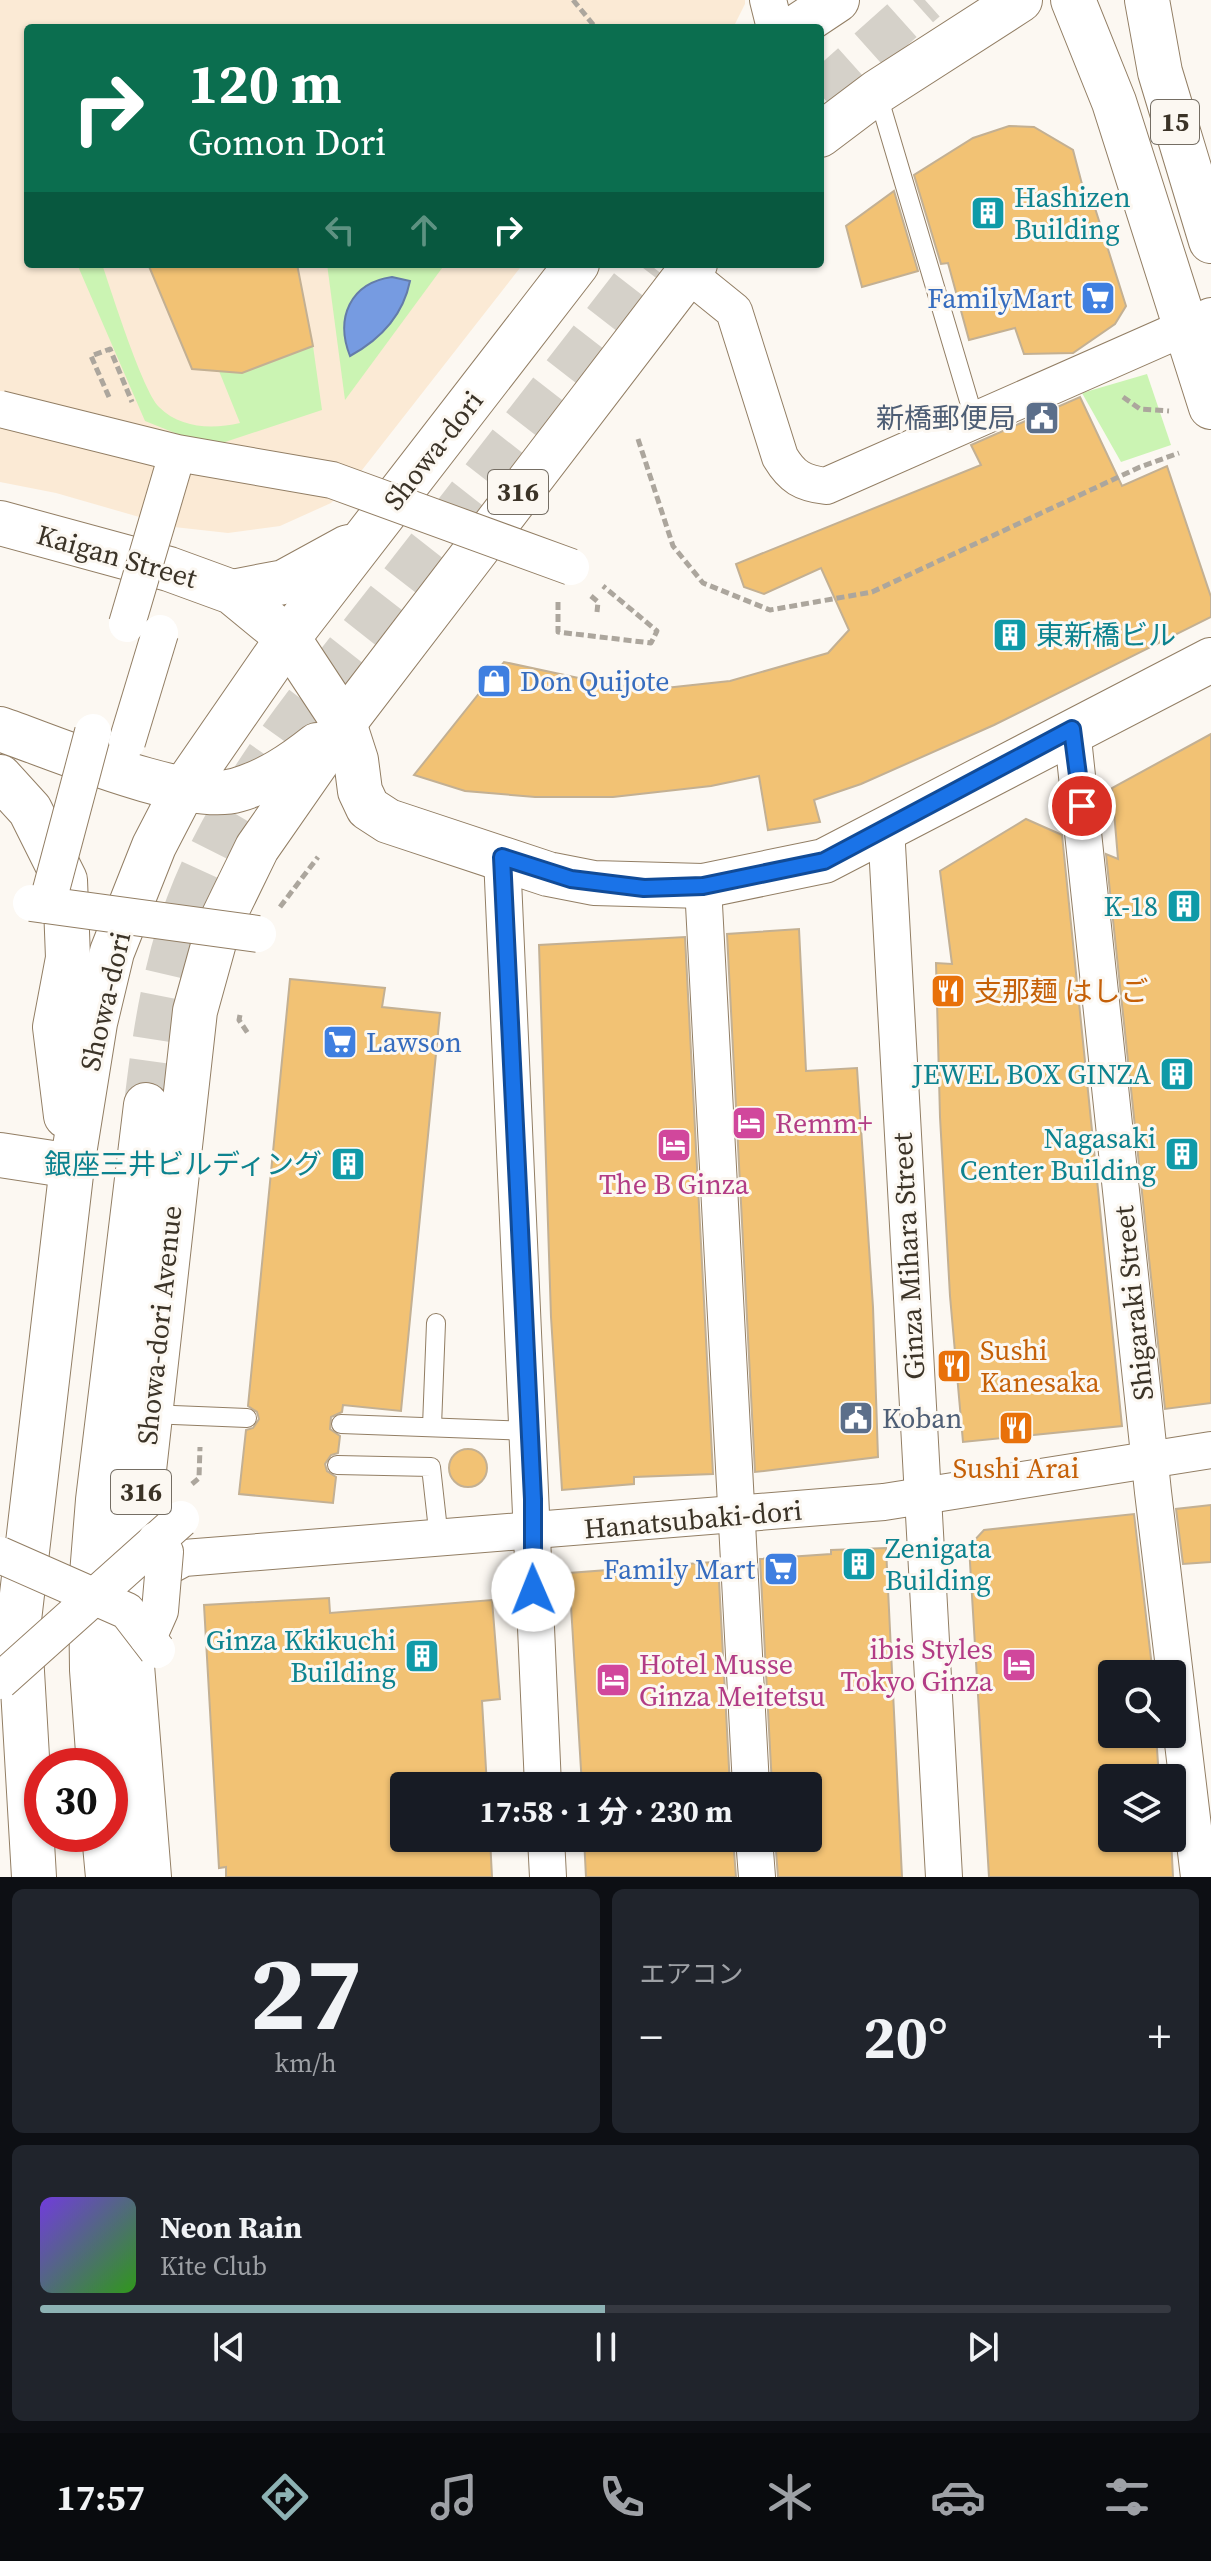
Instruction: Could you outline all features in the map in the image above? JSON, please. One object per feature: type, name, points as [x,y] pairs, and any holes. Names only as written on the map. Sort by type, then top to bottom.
[{"type":"main road","points":[[801,24],[837,0]]},
{"type":"main road","points":[[824,132],[877,92],[1020,0]]},
{"type":"main road","name":"15","points":[[1073,0],[1198,321],[1190,409]]},
{"type":"main road","name":"15","points":[[1147,0],[1160,72],[1211,241]]},
{"type":"main road","name":"Showa-dori","points":[[34,1877],[6,1620],[72,1166],[95,1023],[112,952],[154,846],[183,790],[288,638],[574,268]]},
{"type":"main road","name":"316","points":[[0,729],[183,790],[235,791],[289,768],[344,723],[691,268]]},
{"type":"main road","name":"Kaigan Street","points":[[0,523],[169,569],[232,592]]},
{"type":"main road","points":[[232,592],[284,582],[332,559],[368,533]]},
{"type":"main road","points":[[232,592],[288,638],[344,723],[356,760],[360,791],[368,808],[417,833],[502,857],[548,874],[644,888],[703,886],[824,861],[1072,729],[1211,660]]},
{"type":"main road","name":"Showa-dori Avenue","points":[[149,1877],[131,1653],[112,1591],[149,1414],[191,1038],[218,928],[257,848],[344,723]]},
{"type":"main road","points":[[0,777],[30,810],[65,880],[68,958],[55,1027],[72,1166],[0,1155]]},
{"type":"main road","name":"316","points":[[98,1748],[92,1670],[91,1587],[98,1500],[146,1105]]},
{"type":"main road","points":[[106,1852],[108,1877]]},
{"type":"street","points":[[768,0],[774,24]]},
{"type":"street","points":[[691,268],[734,311],[780,457],[791,474],[807,484],[826,486],[1198,321]]},
{"type":"street","points":[[0,409],[177,453],[332,480],[571,567]]},
{"type":"street","points":[[127,742],[173,468]]},
{"type":"street","name":"Shigaraki Street","points":[[1072,729],[1149,1461],[1199,1877]]},
{"type":"street","points":[[93,732],[39,904],[258,934]]},
{"type":"street","name":"Ginza Mihara Street","points":[[886,827],[944,1877]]},
{"type":"street","points":[[502,857],[542,1772]]},
{"type":"street","points":[[703,886],[734,1517],[750,1772]]},
{"type":"street","name":"Hanatsubaki-dori","points":[[112,1591],[184,1558],[734,1517],[921,1498],[1211,1450]]},
{"type":"street","points":[[0,1555],[112,1591],[153,1644],[169,1529],[112,1591],[0,1681]]},
{"type":"street","points":[[547,1852],[548,1877]]},
{"type":"street","points":[[755,1852],[757,1877]]},
{"type":"lane","points":[[877,92],[974,418]]},
{"type":"lane","points":[[432,1426],[436,1323]]},
{"type":"lane","points":[[149,1414],[247,1418]]},
{"type":"lane","points":[[341,1424],[529,1431]]},
{"type":"lane","points":[[337,1465],[431,1467],[439,1539]]},
{"type":"path","points":[[573,0],[593,24]]},
{"type":"path","points":[[1117,386],[1122,397],[1140,409],[1190,409]]},
{"type":"path","points":[[638,439],[673,546],[703,583],[770,610],[872,592],[1140,467],[1179,453]]},
{"type":"path","points":[[558,632],[651,643],[657,631],[582,567],[571,567]]},
{"type":"path","points":[[305,874],[318,857]]},
{"type":"path","points":[[239,1020],[249,1035]]},
{"type":"shaded area","points":[[0,0],[745,0],[735,24],[24,24],[24,268],[520,268],[355,479],[331,503],[280,526],[228,533],[174,527],[56,493],[0,482]]},
{"type":"green space","points":[[79,268],[103,268],[144,381],[159,407],[177,420],[198,426],[240,423],[219,371],[242,373],[313,346],[322,410],[210,447],[145,421]]},
{"type":"green space","points":[[328,268],[442,268],[345,400]]},
{"type":"green space","points":[[1147,374],[1171,445],[1121,462],[1082,393]]},
{"type":"water","points":[[392,277],[410,281],[402,305],[381,334],[350,356],[344,328],[350,304],[366,287]]},
{"type":"building","points":[[1009,126],[1034,127],[1073,150],[1088,207],[1094,205],[1126,306],[1115,324],[1073,353],[1024,354],[1015,328],[969,340],[948,263],[941,264],[914,175],[973,138]]},
{"type":"building","points":[[894,191],[918,271],[862,287],[846,226]]},
{"type":"building","points":[[150,268],[298,268],[313,346],[242,373],[192,369]]},
{"type":"building","name":"東新橋ビル","points":[[1080,397],[1122,486],[1167,466],[1211,597],[1211,617],[994,725],[861,784],[814,800],[820,822],[768,830],[759,776],[711,786],[613,797],[535,797],[465,791],[414,775],[504,662],[611,685],[665,688],[730,681],[828,653],[849,630],[821,568],[764,594],[744,587],[736,564],[981,465],[971,445]]},
{"type":"building","points":[[1211,734],[1211,1403],[1165,1409],[1106,854],[1118,859],[1112,788]]},
{"type":"building","points":[[1026,819],[1062,835],[1122,1426],[963,1442],[950,1296],[940,1117],[936,963],[952,964],[940,871]]},
{"type":"building","points":[[799,929],[806,1071],[857,1068],[873,1307],[878,1457],[755,1472],[727,934]]},
{"type":"building","points":[[685,937],[713,1474],[634,1477],[634,1484],[562,1490],[551,1317],[539,945]]},
{"type":"building","name":"銀座三井ビルディング","points":[[290,979],[385,988],[382,1007],[440,1013],[401,1411],[343,1405],[342,1412],[331,1417],[330,1429],[340,1436],[338,1453],[331,1455],[325,1464],[327,1471],[336,1477],[333,1503],[239,1494],[246,1430],[253,1428],[259,1419],[257,1412],[248,1406]]},
{"type":"building","points":[[468,1449],[482,1454],[487,1468],[482,1482],[468,1487],[454,1482],[449,1468],[454,1454]]},
{"type":"building","points":[[1211,1505],[1211,1562],[1183,1564],[1176,1509]]},
{"type":"building","points":[[1134,1514],[1151,1660],[1098,1660],[1098,1748],[1157,1748],[1158,1764],[1098,1764],[1098,1852],[1172,1852],[1173,1877],[989,1877],[969,1546],[984,1530]]},
{"type":"building","points":[[886,1548],[902,1877],[778,1877],[776,1852],[822,1852],[822,1772],[771,1772],[760,1559],[831,1554],[831,1550]]},
{"type":"building","points":[[718,1562],[729,1772],[581,1772],[569,1573]]},
{"type":"building","points":[[329,1598],[330,1613],[492,1600],[500,1699],[482,1701],[486,1772],[390,1772],[390,1852],[491,1852],[492,1877],[226,1877],[226,1867],[219,1868],[204,1605]]},
{"type":"building","points":[[585,1852],[734,1852],[736,1877],[586,1877]]},
{"type":"tunnel","points":[[824,90],[925,0]]},
{"type":"tunnel","points":[[146,1105],[156,1028],[172,953],[188,904],[226,823],[302,709],[646,268]]},
{"type":"place","name":"Hashizen Building","points":[[988,213]]},
{"type":"place","name":"FamilyMart","points":[[1098,298]]},
{"type":"place","name":"新橋郵便局","points":[[1042,418]]},
{"type":"place","name":"東新橋ビル","points":[[1010,635]]},
{"type":"place","name":"Don Quijote","points":[[494,681]]},
{"type":"place","name":"K-18","points":[[1184,906]]},
{"type":"place","name":"支那麺 はしご","points":[[948,991]]},
{"type":"place","name":"Lawson","points":[[340,1042]]},
{"type":"place","name":"JEWEL BOX GINZA","points":[[1177,1074]]},
{"type":"place","name":"Remm+","points":[[749,1123]]},
{"type":"place","name":"The B Ginza","points":[[674,1145]]},
{"type":"place","name":"Nagasaki Center Building","points":[[1182,1154]]},
{"type":"place","name":"銀座三井ビルディング","points":[[348,1164]]},
{"type":"place","name":"Sushi Kanesaka","points":[[954,1366]]},
{"type":"place","name":"Koban","points":[[856,1418]]},
{"type":"place","name":"Sushi Arai","points":[[1016,1428]]},
{"type":"place","name":"Zenigata Building","points":[[859,1564]]},
{"type":"place","name":"Family Mart","points":[[781,1569]]},
{"type":"place","name":"Ginza Kkikuchi Building","points":[[422,1656]]},
{"type":"place","name":"ibis Styles Tokyo Ginza","points":[[1019,1665]]},
{"type":"place","name":"Hotel Musse Ginza Meitetsu","points":[[613,1680]]},
{"type":"route","points":[[533,1590],[533,1499],[502,857],[548,874],[644,888],[703,886],[824,861],[1072,729],[1082,806]]}]
